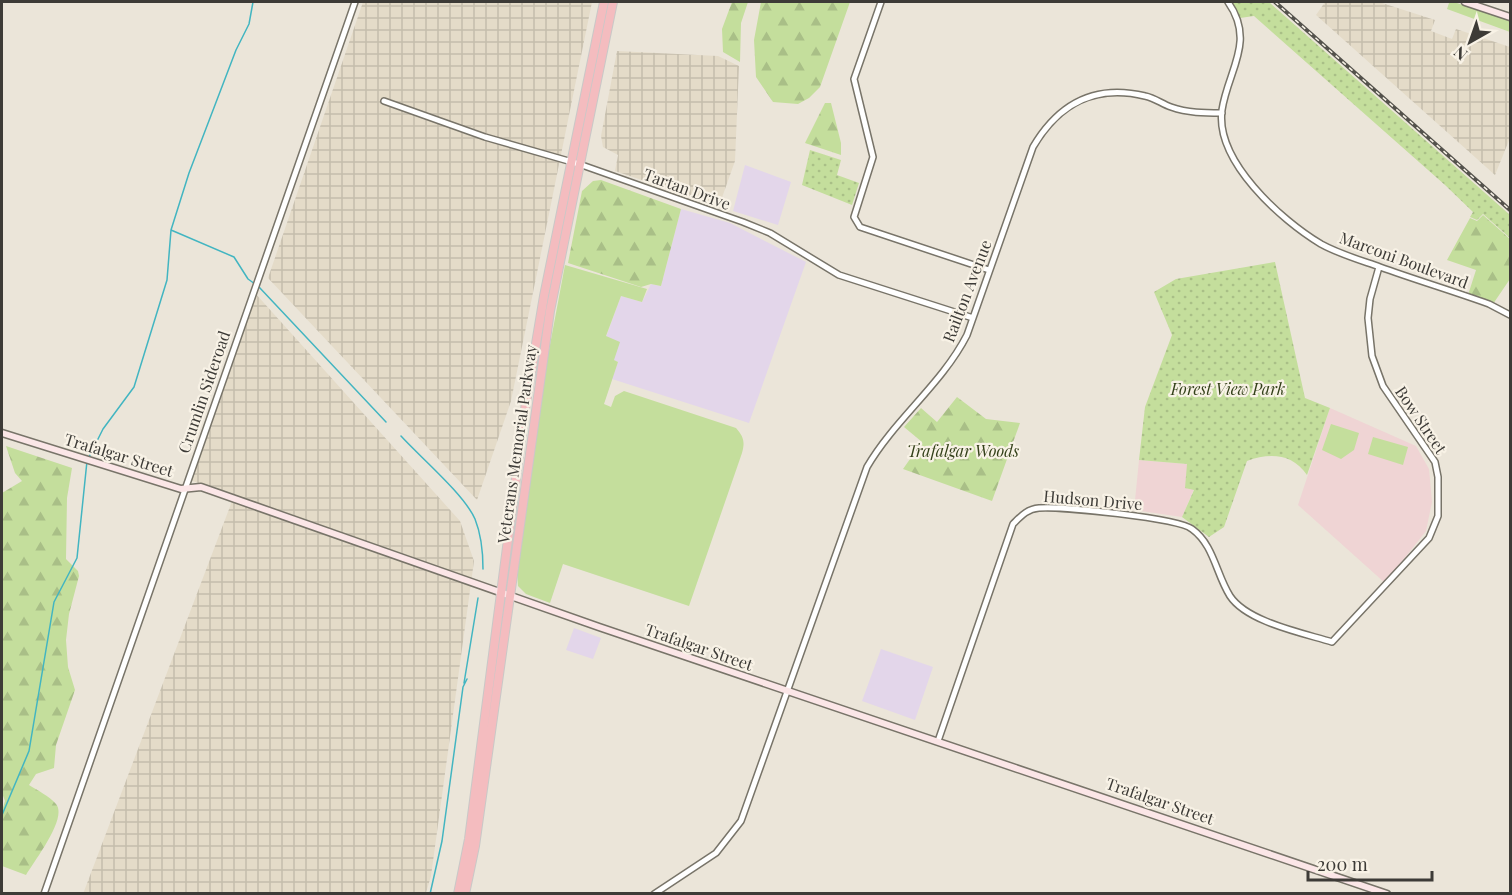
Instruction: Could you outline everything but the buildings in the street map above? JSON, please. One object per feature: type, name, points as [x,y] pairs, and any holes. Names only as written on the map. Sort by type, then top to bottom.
[{"type":"highway","name":"Veterans Memorial Parkway","points":[[465,894],[475,846],[525,409],[575,163],[604,2]]},
{"type":"highway","name":"Veterans Memorial Parkway","points":[[575,163],[613,2]]},
{"type":"highway","name":"Veterans Memorial Parkway","points":[[458,894],[469,839],[505,594]]},
{"type":"main road","points":[[1465,2],[1510,17]]},
{"type":"main road","name":"Trafalgar Street","points":[[2,433],[184,489],[201,488],[505,594],[1387,894]]},
{"type":"street","name":"Crumlin Sideroad","points":[[44,894],[355,2]]},
{"type":"street","points":[[881,2],[854,79],[873,157],[854,217],[855,224],[989,270]]},
{"type":"street","name":"Marconi Boulevard","points":[[1228,2],[1237,20],[1241,40],[1239,59],[1222,113],[1225,144],[1236,167],[1291,221],[1321,244],[1379,267],[1489,304],[1510,315]]},
{"type":"street","name":"Railton Avenue","points":[[654,894],[704,863],[735,832],[789,691],[867,467],[880,446],[955,358],[973,318],[1033,147],[1048,125],[1072,104],[1110,90],[1149,96],[1171,107],[1193,112],[1222,113]]},
{"type":"street","name":"Tartan Drive","points":[[384,101],[485,137],[575,163],[770,232],[838,275],[973,318]]},
{"type":"street","name":"Bow Street","points":[[1283,626],[1332,642],[1406,565],[1436,526],[1438,477],[1435,462],[1383,386],[1372,356],[1368,318],[1370,299],[1379,267]]},
{"type":"street","name":"Hudson Drive","points":[[938,741],[1013,524],[1026,511],[1040,507],[1104,513],[1177,522],[1192,528],[1208,548],[1229,595],[1237,604],[1256,617],[1283,626]]},
{"type":"shaded area","points":[[363,2],[592,2],[511,401],[477,500],[268,278]]},
{"type":"shaded area","points":[[1325,2],[1379,2],[1435,20],[1431,31],[1452,39],[1456,29],[1510,47],[1510,138],[1495,175],[1316,15]]},
{"type":"shaded area","points":[[617,51],[718,56],[739,66],[735,161],[719,206],[615,171],[618,155],[603,147],[601,136]]},
{"type":"shaded area","points":[[745,165],[791,182],[778,225],[733,211]]},
{"type":"shaded area","points":[[681,209],[730,223],[806,262],[749,423],[612,379],[618,362],[614,360],[606,337],[621,296],[642,302],[651,284],[661,286]]},
{"type":"shaded area","points":[[255,293],[460,521],[474,561],[431,876],[426,893],[83,894],[234,496],[190,480]]},
{"type":"shaded area","points":[[1330,408],[1416,446],[1429,469],[1432,502],[1426,531],[1385,583],[1298,505]]},
{"type":"shaded area","points":[[1139,460],[1187,464],[1194,489],[1182,517],[1134,510]]},
{"type":"shaded area","points":[[574,628],[601,638],[593,659],[566,650]]},
{"type":"shaded area","points":[[881,649],[933,667],[915,720],[862,701]]},
{"type":"green space","points":[[732,2],[748,2],[741,23],[740,62],[723,52],[722,29]]},
{"type":"green space","points":[[761,2],[850,2],[820,87],[809,98],[798,104],[773,102],[756,77],[754,40]]},
{"type":"green space","points":[[1231,2],[1269,2],[1510,215],[1510,238],[1483,214],[1477,220],[1470,217],[1473,212],[1445,185],[1254,16],[1240,18]]},
{"type":"green space","points":[[1454,2],[1510,21],[1510,32],[1447,9],[1449,3]]},
{"type":"green space","points":[[825,103],[831,103],[841,143],[841,155],[805,143]]},
{"type":"green space","points":[[810,150],[841,160],[837,175],[859,183],[852,205],[802,185]]},
{"type":"green space","points":[[601,180],[681,209],[661,286],[651,284],[641,287],[568,263],[582,191],[593,181]]},
{"type":"green space","points":[[1483,215],[1510,239],[1510,279],[1493,304],[1468,295],[1476,270],[1447,260],[1470,218],[1477,221]]},
{"type":"green space","name":"Forest View Park","points":[[1275,262],[1305,398],[1330,408],[1307,475],[1294,462],[1280,457],[1272,456],[1247,461],[1224,527],[1209,537],[1182,517],[1194,490],[1185,488],[1187,464],[1139,460],[1145,407],[1172,335],[1154,292],[1176,279]]},
{"type":"green space","points":[[565,265],[647,289],[642,302],[621,296],[606,336],[620,342],[614,360],[618,362],[604,404],[611,407],[615,396],[624,391],[736,428],[742,437],[744,443],[742,453],[689,606],[563,564],[550,603],[526,594],[518,586],[517,571],[543,382]]},
{"type":"green space","name":"Trafalgar Woods","points":[[957,397],[986,419],[1020,423],[992,501],[903,469],[922,442],[904,427],[921,408],[937,422]]},
{"type":"green space","points":[[1331,424],[1359,433],[1354,450],[1341,459],[1322,450]]},
{"type":"green space","points":[[1373,437],[1408,447],[1403,465],[1368,454]]},
{"type":"green space","points":[[6,446],[72,468],[67,498],[66,559],[78,571],[79,576],[69,614],[66,640],[68,667],[75,690],[56,745],[54,768],[36,774],[29,785],[56,804],[58,819],[26,875],[2,866],[2,811],[5,801],[2,793],[2,493],[22,481],[15,473]]},
{"type":"waterway","points":[[89,457],[103,429],[134,387],[167,280],[171,230],[189,173],[236,50],[249,24],[253,2]]},
{"type":"waterway","points":[[171,230],[234,257],[248,279],[255,284]]},
{"type":"waterway","points":[[259,287],[386,422]]},
{"type":"waterway","points":[[401,436],[452,487],[469,509],[479,531],[483,569]]},
{"type":"waterway","points":[[2,815],[29,751],[54,602],[77,558],[87,461]]},
{"type":"waterway","points":[[464,683],[478,598]]},
{"type":"waterway","points":[[430,894],[442,841],[463,687],[467,679]]},
{"type":"railway","points":[[1275,2],[1510,210]]}]
